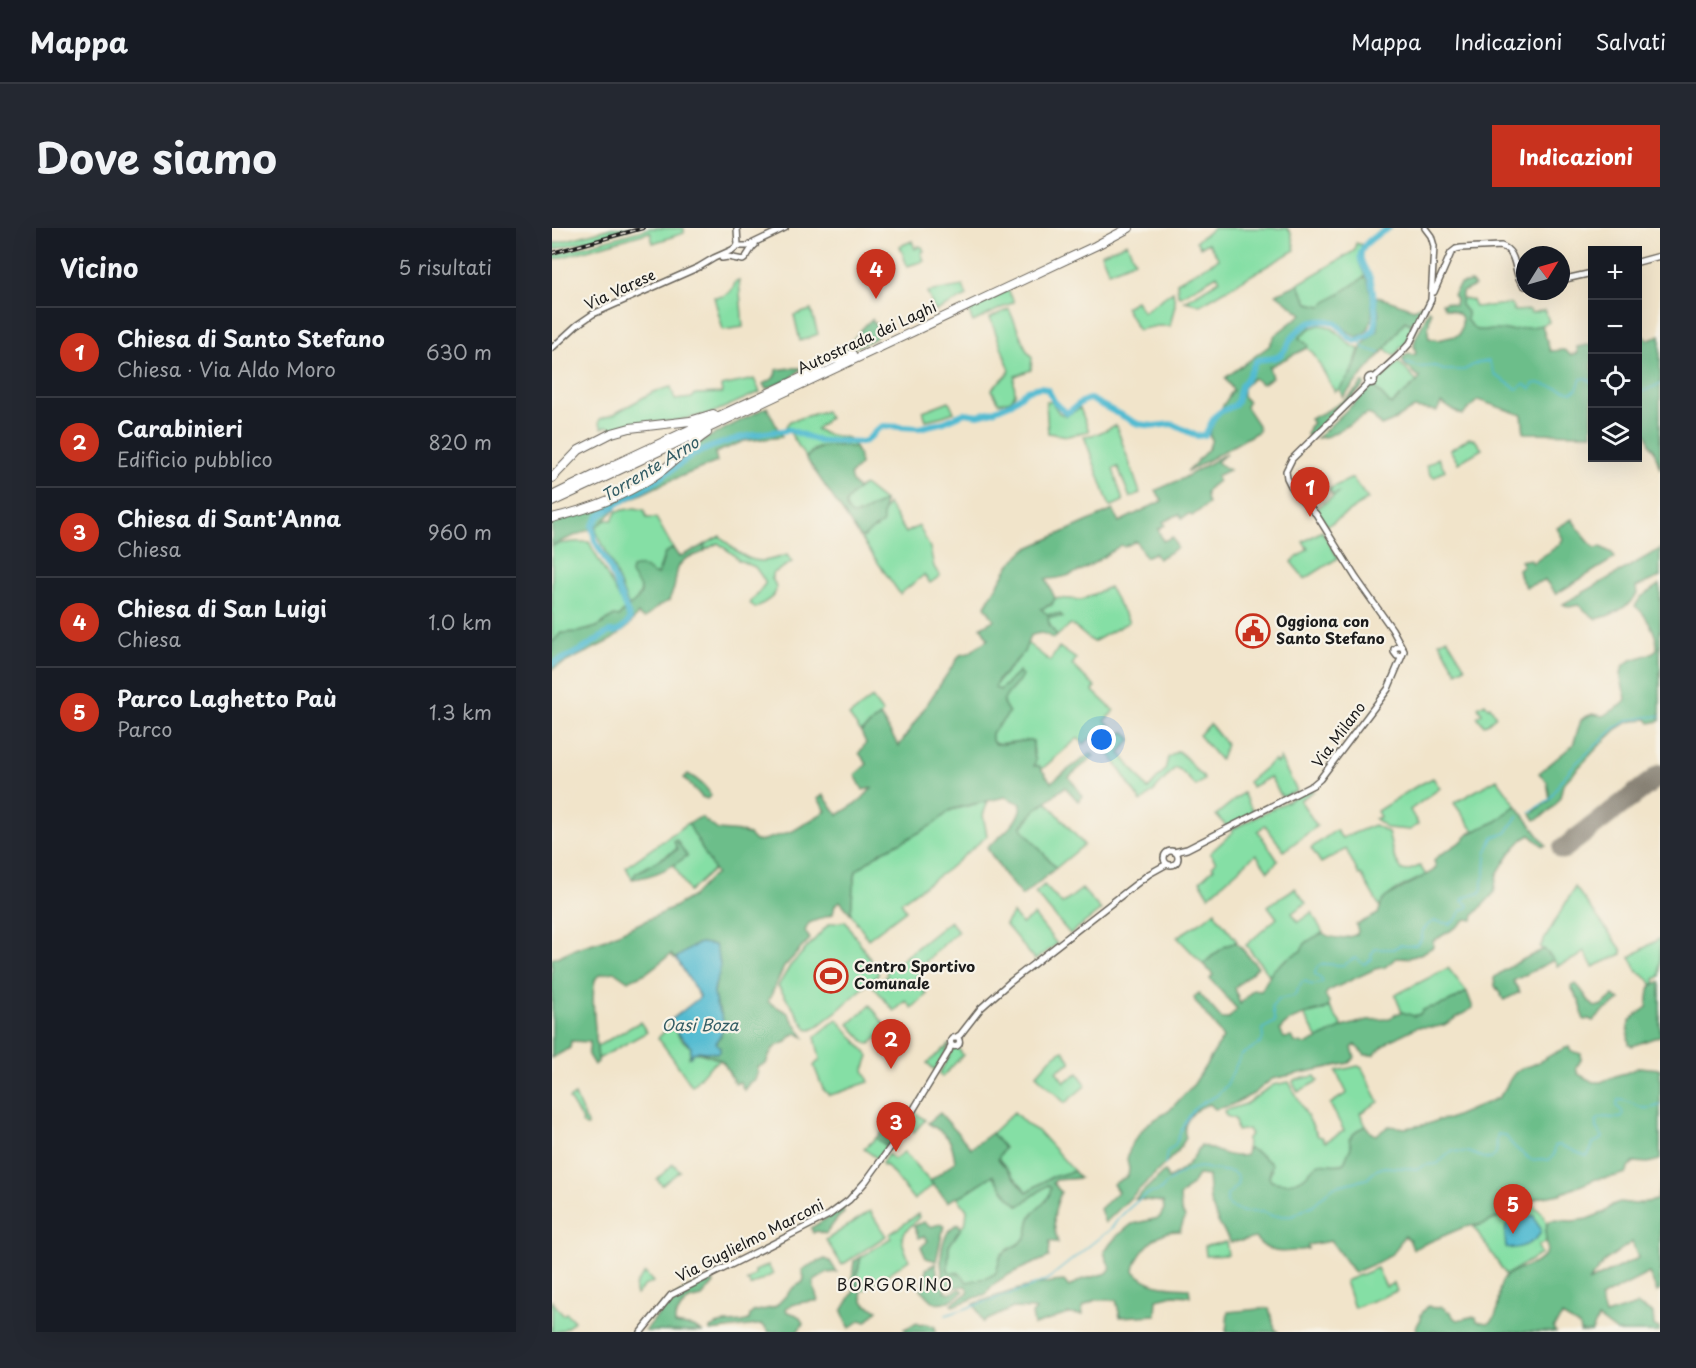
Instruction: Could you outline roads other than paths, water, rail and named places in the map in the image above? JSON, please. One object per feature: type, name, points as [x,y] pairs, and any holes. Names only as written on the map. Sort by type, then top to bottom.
[{"type":"highway","name":"Autostrada dei Laghi","points":[[613,470],[1120,228]]},
{"type":"highway","name":"Autostrada dei Laghi","points":[[613,470],[799,385],[1129,228]]},
{"type":"highway","points":[[552,478],[581,448],[612,434],[630,428],[705,417],[833,360],[852,354]]},
{"type":"highway","points":[[552,518],[587,509],[650,479],[707,433],[778,398],[799,385]]},
{"type":"highway","points":[[552,496],[613,470]]},
{"type":"highway","points":[[552,502],[613,470]]},
{"type":"street","points":[[735,258],[733,254],[739,247],[736,228]]},
{"type":"street","points":[[705,263],[724,257],[744,259],[753,246],[784,228]]},
{"type":"street","points":[[1425,228],[1433,241],[1434,283]]},
{"type":"street","points":[[1425,228],[1430,247],[1434,283],[1432,296],[1425,312]]},
{"type":"street","points":[[705,263],[763,239]]},
{"type":"street","points":[[1425,312],[1434,283],[1441,274],[1449,255],[1456,249],[1501,246],[1507,249],[1516,267]]},
{"type":"street","points":[[739,247],[748,252]]},
{"type":"street","points":[[1642,261],[1660,256]]},
{"type":"street","name":"Via Varese","points":[[552,348],[591,315],[705,263]]},
{"type":"street","points":[[1432,274],[1435,277],[1441,274]]},
{"type":"street","points":[[1570,278],[1588,274]]},
{"type":"street","name":"Via Milano","points":[[1187,849],[1312,785],[1324,775],[1393,679],[1399,655],[1394,651],[1398,648],[1392,629],[1316,514],[1298,496],[1287,478],[1286,471],[1292,459],[1369,383],[1369,377],[1374,378],[1400,355],[1410,343],[1425,312]]},
{"type":"street","points":[[1187,849],[1174,865],[1166,861],[1168,852],[1187,849]]},
{"type":"street","points":[[1174,852],[1178,858]]},
{"type":"street","name":"Via Guglielmo Marconi","points":[[641,1332],[671,1295],[829,1215],[849,1200],[892,1145],[952,1047],[958,1044],[958,1037],[981,1008],[1001,989],[1166,861]]},
{"type":"water","name":"Oasi Boza","points":[[701,943],[715,945],[719,957],[720,969],[714,992],[723,1026],[716,1043],[720,1051],[717,1053],[698,1051],[694,1052],[690,1058],[691,1047],[676,1031],[671,1020],[700,997],[676,958]]},
{"type":"water","points":[[1516,1216],[1534,1216],[1541,1229],[1540,1234],[1528,1244],[1506,1248],[1506,1225]]},
{"type":"waterway","name":"Torrente Arno","points":[[552,664],[580,651],[609,632],[619,630],[630,619],[608,564],[595,541],[592,526],[599,516],[649,486],[693,455],[738,438],[790,430],[819,441],[863,442],[883,426],[919,428],[944,422],[965,413],[978,415],[1012,403],[1028,390],[1041,387],[1048,390],[1054,401],[1066,413],[1090,399],[1138,424],[1154,426],[1172,424],[1197,436],[1205,435],[1215,416],[1235,405],[1241,386],[1256,361],[1279,356],[1297,331],[1306,325],[1317,321],[1333,322],[1355,341],[1373,331],[1376,321],[1373,289],[1361,260],[1361,252],[1371,239],[1389,228]]},
{"type":"waterway","points":[[1359,340],[1364,348],[1380,353]]},
{"type":"waterway","points":[[1405,363],[1419,367],[1435,366],[1443,370],[1464,370],[1477,363],[1489,361],[1495,375],[1517,389],[1524,384],[1531,389],[1533,384],[1538,383],[1572,392],[1577,389],[1581,379],[1588,380]]},
{"type":"waterway","points":[[1642,392],[1660,384]]},
{"type":"waterway","points":[[1530,812],[1550,799],[1575,764],[1615,728],[1629,720],[1660,716]]},
{"type":"waterway","points":[[1165,1165],[1167,1152],[1175,1145],[1184,1124],[1194,1109],[1216,1096],[1226,1086],[1241,1055],[1261,1043],[1262,1029],[1275,1022],[1272,1007],[1278,999],[1294,996],[1302,982],[1305,981],[1312,985],[1322,983],[1322,980],[1315,974],[1318,966],[1322,964],[1344,965],[1355,958],[1364,964],[1372,959],[1371,955],[1375,949],[1416,945],[1421,940],[1423,930],[1429,924],[1435,921],[1449,924],[1455,921],[1460,912],[1468,908],[1469,905],[1462,901],[1465,897],[1480,893],[1482,889],[1486,854],[1493,837],[1506,833],[1518,815]]},
{"type":"waterway","points":[[946,1315],[1028,1288],[1048,1279],[1109,1231],[1120,1217],[1139,1200],[1160,1190],[1175,1177],[1192,1169],[1204,1168],[1232,1172],[1236,1175],[1237,1186],[1227,1195],[1227,1203],[1234,1209],[1244,1212],[1264,1212],[1272,1216],[1292,1216],[1313,1205],[1335,1186],[1367,1179],[1376,1170],[1384,1167],[1418,1169],[1424,1165],[1437,1164],[1453,1150],[1491,1159],[1497,1151],[1498,1134],[1506,1136],[1531,1160],[1549,1160],[1554,1155],[1555,1146],[1558,1145],[1587,1156],[1593,1143],[1603,1137],[1596,1128],[1596,1121],[1602,1118],[1621,1118],[1623,1116],[1617,1106],[1618,1100],[1644,1108],[1660,1105]]},
{"type":"railway","points":[[552,253],[643,228]]},
{"type":"place","name":"Chiesa di San Luigi","points":[[876,299]]},
{"type":"place","name":"Chiesa di Santo Stefano","points":[[1310,517]]},
{"type":"place","name":"Oggiona con Santo Stefano","points":[[1253,631]]},
{"type":"place","name":"Centro Sportivo Comunale","points":[[831,976]]},
{"type":"place","name":"Carabinieri","points":[[891,1069]]},
{"type":"place","name":"Chiesa di Sant'Anna","points":[[896,1152]]},
{"type":"place","name":"Parco Laghetto Paù","points":[[1513,1234]]},
{"type":"district","name":"BORGORINO","points":[[895,1285]]}]
